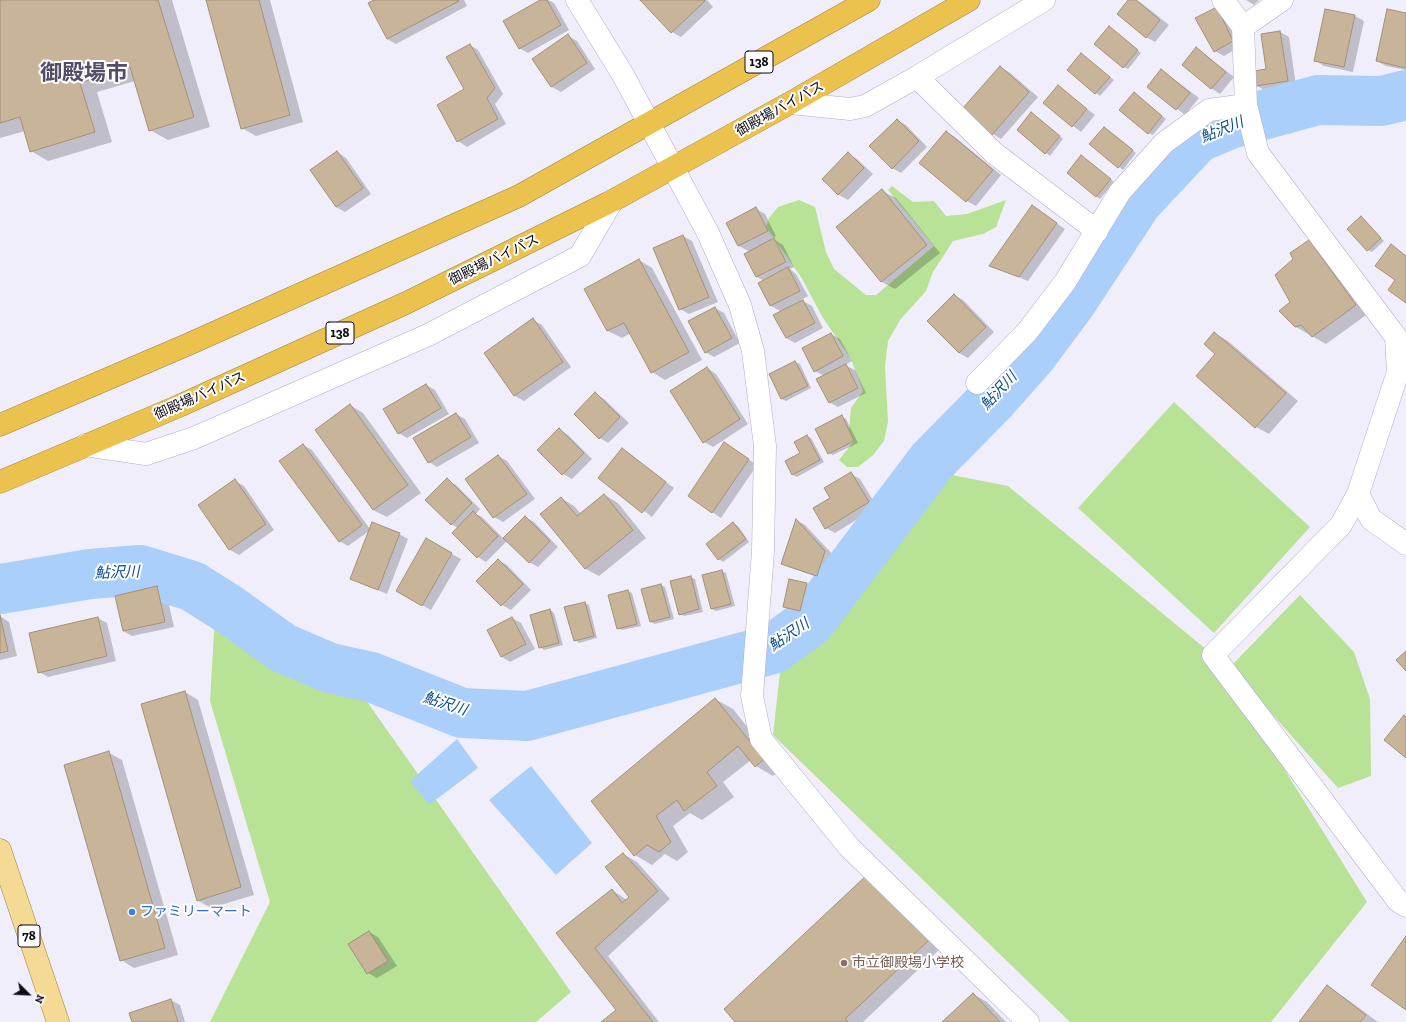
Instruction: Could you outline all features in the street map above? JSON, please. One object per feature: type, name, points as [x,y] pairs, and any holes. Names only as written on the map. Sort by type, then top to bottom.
[{"type":"highway","name":"138","points":[[0,425],[189,344],[519,196],[649,124],[849,7],[869,0]]},
{"type":"highway","name":"御殿場バイパス","points":[[0,482],[179,406],[406,303],[612,201],[673,169],[969,0]]},
{"type":"main road","name":"78","points":[[0,850],[53,1020]]},
{"type":"street","points":[[577,0],[623,75],[708,233],[740,305],[753,351],[765,446],[763,551],[752,696],[761,739],[849,847],[1028,1022]]},
{"type":"street","points":[[790,103],[850,109],[865,106],[917,77],[1044,0]]},
{"type":"street","points":[[1223,0],[1244,27],[1246,105],[1258,153],[1396,337],[1398,372],[1358,494],[1341,525],[1213,655],[1403,897]]},
{"type":"street","points":[[1244,27],[1282,0]]},
{"type":"street","points":[[917,77],[994,153],[1097,231]]},
{"type":"street","points":[[977,383],[1027,332],[1065,282],[1120,192],[1164,143],[1209,110],[1246,105]]},
{"type":"street","points":[[85,445],[146,454],[194,438],[428,335],[580,256],[612,201]]},
{"type":"street","points":[[1358,494],[1371,519],[1406,544]]},
{"type":"green space","points":[[892,186],[913,202],[934,201],[946,216],[967,214],[1006,200],[996,227],[983,234],[953,241],[933,272],[926,291],[900,320],[888,341],[885,367],[888,422],[884,441],[873,455],[858,467],[847,467],[839,460],[854,441],[849,430],[851,408],[863,391],[851,359],[823,318],[801,277],[766,227],[769,218],[778,207],[799,200],[815,207],[826,252],[834,269],[866,295],[876,295],[934,246],[888,190]]},
{"type":"green space","points":[[1174,402],[1310,527],[1214,633],[1078,508]]},
{"type":"green space","points":[[942,473],[1008,486],[1213,655],[1367,902],[1271,1022],[1070,1022],[773,735],[780,672]]},
{"type":"green space","points":[[1300,595],[1354,652],[1370,699],[1371,776],[1338,788],[1230,667]]},
{"type":"green space","points":[[215,616],[361,693],[571,992],[536,1022],[210,1022],[270,902],[210,701]]},
{"type":"water","points":[[457,739],[478,768],[429,805],[410,781]]},
{"type":"water","points":[[531,766],[592,843],[556,875],[489,800]]},
{"type":"building","points":[[0,0],[158,0],[194,117],[149,131],[130,67],[80,83],[95,132],[30,152],[20,117],[0,123]]},
{"type":"building","points":[[206,0],[259,0],[290,115],[241,129]]},
{"type":"building","points":[[374,0],[459,1],[387,39],[368,3]]},
{"type":"building","points":[[540,0],[547,0],[561,25],[519,49],[503,21]]},
{"type":"building","points":[[640,0],[704,0],[705,1],[671,33]]},
{"type":"building","points":[[1128,0],[1136,0],[1160,20],[1146,38],[1117,14]]},
{"type":"building","points":[[1217,7],[1233,41],[1214,52],[1195,18]]},
{"type":"building","points":[[1325,9],[1355,15],[1344,67],[1314,61]]},
{"type":"building","points":[[1387,9],[1406,13],[1406,68],[1376,61]]},
{"type":"building","points":[[1109,26],[1138,50],[1123,68],[1094,44]]},
{"type":"building","points":[[1280,31],[1288,81],[1256,86],[1254,71],[1266,69],[1261,34]]},
{"type":"building","points":[[568,34],[587,63],[551,87],[532,59]]},
{"type":"building","points":[[470,44],[495,88],[487,98],[498,119],[457,142],[437,105],[464,89],[446,57]]},
{"type":"building","points":[[1196,47],[1226,72],[1211,89],[1182,65]]},
{"type":"building","points":[[1081,53],[1110,77],[1095,94],[1067,70]]},
{"type":"building","points":[[1000,66],[1029,92],[992,135],[962,109]]},
{"type":"building","points":[[1161,69],[1190,93],[1176,110],[1147,87]]},
{"type":"building","points":[[1058,85],[1087,109],[1072,127],[1043,103]]},
{"type":"building","points":[[1134,92],[1162,116],[1148,134],[1119,110]]},
{"type":"building","points":[[1031,112],[1060,136],[1045,154],[1017,130]]},
{"type":"building","points":[[897,119],[919,141],[892,169],[869,146]]},
{"type":"building","points":[[1104,127],[1133,150],[1118,168],[1089,144]]},
{"type":"building","points":[[946,131],[993,170],[966,202],[919,163]]},
{"type":"building","points":[[337,151],[363,188],[336,207],[310,170]]},
{"type":"building","points":[[848,152],[864,168],[838,195],[822,179]]},
{"type":"building","points":[[1081,155],[1111,179],[1096,197],[1067,173]]},
{"type":"building","points":[[882,189],[927,245],[881,282],[836,227]]},
{"type":"building","points":[[1032,205],[1057,223],[1019,277],[989,266]]},
{"type":"building","points":[[756,207],[768,231],[738,246],[726,223]]},
{"type":"building","points":[[1361,216],[1381,238],[1367,251],[1347,229]]},
{"type":"building","points":[[683,235],[709,297],[679,310],[653,248]]},
{"type":"building","points":[[774,238],[786,262],[756,277],[744,254]]},
{"type":"building","points":[[1309,240],[1356,305],[1312,337],[1301,325],[1295,327],[1279,311],[1290,302],[1275,275],[1293,259],[1290,253]]},
{"type":"building","points":[[1391,244],[1406,256],[1406,303],[1388,290],[1395,280],[1375,266]]},
{"type":"building","points":[[639,259],[689,352],[651,373],[624,323],[607,331],[584,289]]},
{"type":"building","points":[[788,267],[800,291],[770,306],[758,283]]},
{"type":"building","points":[[954,294],[986,327],[959,353],[927,321]]},
{"type":"building","points":[[803,300],[815,323],[786,338],[773,315]]},
{"type":"building","points":[[715,307],[732,338],[705,353],[688,321]]},
{"type":"building","points":[[533,318],[563,362],[514,396],[484,353]]},
{"type":"building","points":[[1214,332],[1286,393],[1255,428],[1196,376],[1215,354],[1204,344]]},
{"type":"building","points":[[831,333],[843,356],[814,372],[802,348]]},
{"type":"building","points":[[795,361],[808,386],[781,399],[769,374]]},
{"type":"building","points":[[846,364],[858,388],[829,403],[816,379]]},
{"type":"building","points":[[707,367],[740,419],[703,443],[670,391]]},
{"type":"building","points":[[426,384],[441,408],[398,434],[383,409]]},
{"type":"building","points":[[595,392],[620,417],[599,439],[574,414]]},
{"type":"building","points":[[350,404],[408,485],[373,510],[315,430]]},
{"type":"building","points":[[456,413],[471,437],[428,463],[413,438]]},
{"type":"building","points":[[842,415],[854,441],[828,454],[815,429]]},
{"type":"building","points":[[559,428],[584,453],[562,475],[537,450]]},
{"type":"building","points":[[807,435],[820,460],[792,475],[785,461],[800,453],[794,442]]},
{"type":"building","points":[[724,442],[749,459],[712,513],[688,496]]},
{"type":"building","points":[[303,444],[362,525],[339,542],[279,461]]},
{"type":"building","points":[[622,448],[666,482],[642,513],[598,478]]},
{"type":"building","points":[[498,455],[527,494],[493,518],[465,479]]},
{"type":"building","points":[[851,472],[869,502],[825,529],[813,508],[830,498],[824,488]]},
{"type":"building","points":[[447,478],[472,503],[451,525],[425,500]]},
{"type":"building","points":[[235,479],[266,524],[229,550],[198,505]]},
{"type":"building","points":[[604,494],[633,530],[585,569],[540,514],[561,497],[577,516]]},
{"type":"building","points":[[473,511],[498,536],[477,558],[452,533]]},
{"type":"building","points":[[525,516],[550,541],[529,563],[503,538]]},
{"type":"building","points":[[796,519],[825,551],[817,576],[781,564]]},
{"type":"building","points":[[372,522],[400,533],[378,590],[350,579]]},
{"type":"building","points":[[733,522],[746,539],[718,560],[706,544]]},
{"type":"building","points":[[426,538],[452,553],[422,606],[396,591]]},
{"type":"building","points":[[498,559],[523,584],[501,606],[476,581]]},
{"type":"building","points":[[722,570],[731,604],[711,609],[702,575]]},
{"type":"building","points":[[691,576],[699,609],[679,615],[670,581]]},
{"type":"building","points":[[789,579],[807,583],[800,611],[783,607]]},
{"type":"building","points":[[661,584],[670,617],[650,622],[641,589]]},
{"type":"building","points":[[157,586],[165,622],[123,631],[115,596]]},
{"type":"building","points":[[628,590],[637,624],[617,629],[608,595]]},
{"type":"building","points":[[585,602],[594,636],[574,641],[564,607]]},
{"type":"building","points":[[550,609],[559,643],[539,648],[530,615]]},
{"type":"building","points":[[0,615],[8,651],[0,653]]},
{"type":"building","points":[[98,617],[107,656],[38,673],[29,633]]},
{"type":"building","points":[[512,617],[526,644],[501,657],[487,630]]},
{"type":"building","points":[[1406,651],[1406,671],[1396,660]]},
{"type":"building","points":[[185,691],[241,887],[197,901],[141,704]]},
{"type":"building","points":[[715,698],[764,759],[755,767],[738,746],[707,772],[717,786],[684,811],[677,800],[656,816],[671,842],[659,852],[647,845],[634,856],[591,801]]},
{"type":"building","points":[[1404,715],[1406,717],[1406,758],[1384,740]]},
{"type":"building","points":[[109,751],[165,948],[120,961],[64,765]]},
{"type":"building","points":[[623,853],[658,891],[595,948],[653,1022],[601,1022],[616,1010],[556,933],[612,889],[622,903],[629,897],[605,867]]},
{"type":"building","points":[[868,874],[929,940],[845,1019],[848,1022],[735,1022],[724,1009]]},
{"type":"building","points":[[369,931],[388,961],[367,974],[348,944]]},
{"type":"building","points":[[1406,936],[1406,1010],[1371,985]]},
{"type":"building","points":[[1327,985],[1366,1015],[1360,1022],[1299,1022]]},
{"type":"building","points":[[973,993],[1000,1022],[942,1022]]},
{"type":"building","points":[[171,999],[178,1022],[132,1022],[129,1013]]},
{"type":"waterway","name":"鮎沢川","points":[[0,589],[90,574],[140,570],[192,586],[230,610],[283,648],[330,668],[371,677],[462,713],[527,716],[773,649],[811,621],[932,461],[993,399],[1031,356],[1072,301],[1137,202],[1197,138],[1230,124],[1318,100],[1381,101],[1406,95]]},
{"type":"place","name":"ファミリーマート","points":[[132,912]]},
{"type":"place","name":"市立御殿場小学校","points":[[844,963]]},
{"type":"district","name":"御殿場市","points":[[84,74]]}]
